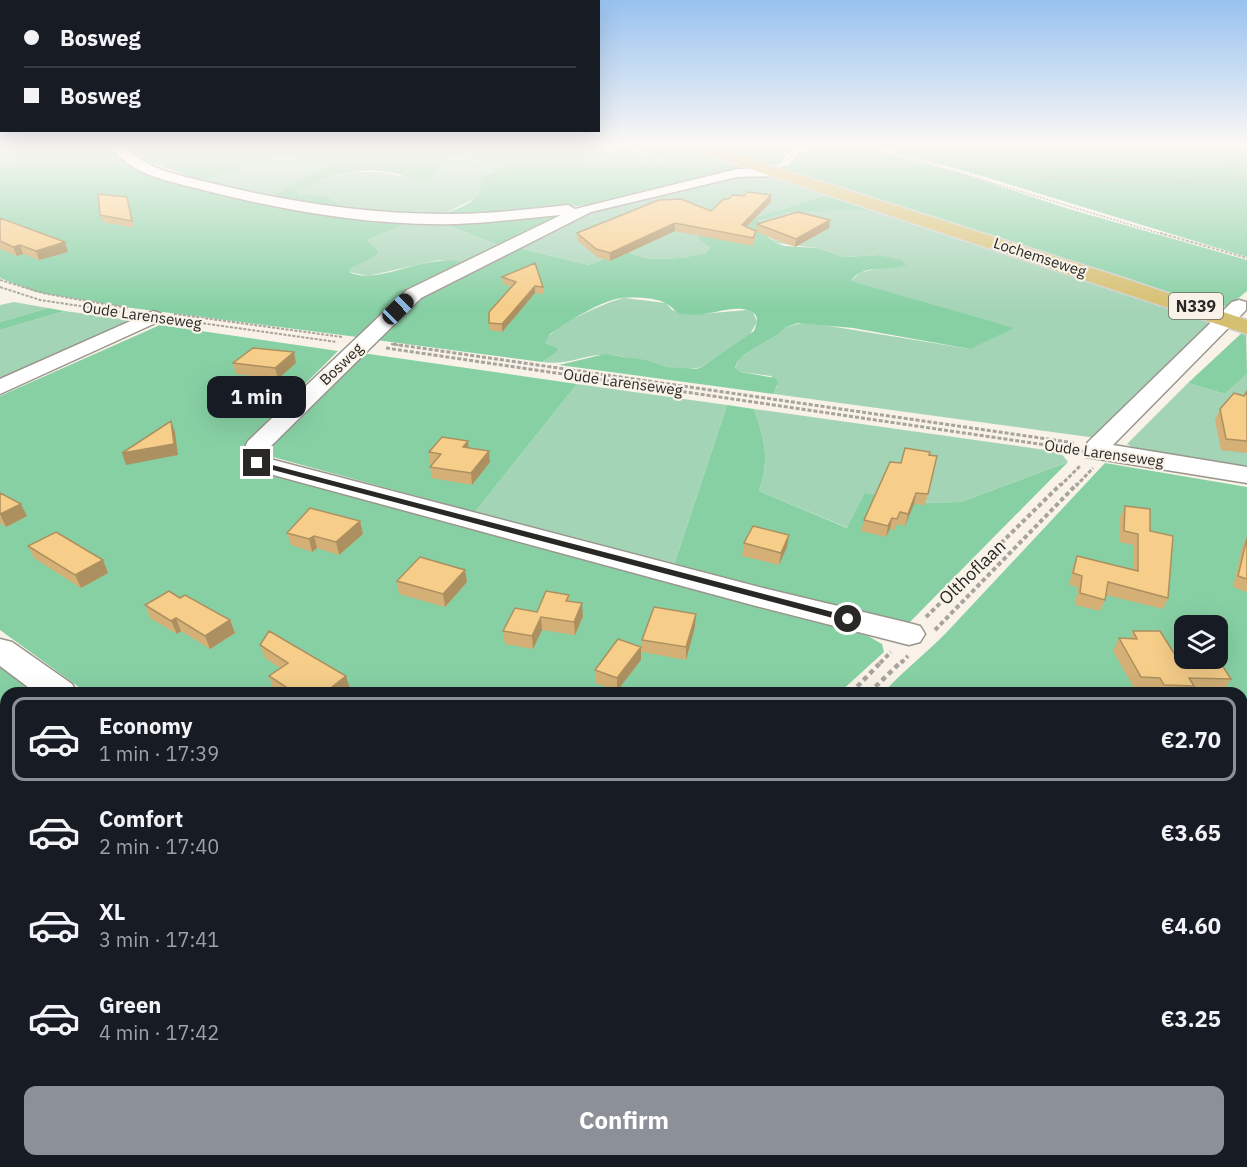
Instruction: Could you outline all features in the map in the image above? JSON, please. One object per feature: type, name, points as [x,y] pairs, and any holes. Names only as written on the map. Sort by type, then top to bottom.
[{"type":"main road","name":"Lochemseweg","points":[[865,200],[1145,291],[1237,318]]},
{"type":"street","points":[[260,200],[387,217],[455,219],[586,209]]},
{"type":"street","name":"Bosweg","points":[[622,200],[586,209],[414,294],[257,446],[257,463],[767,599],[909,644]]},
{"type":"street","points":[[0,387],[154,313]]},
{"type":"street","points":[[1096,449],[1237,318]]},
{"type":"street","name":"Oude Larenseweg","points":[[1096,449],[1247,475]]},
{"type":"street","points":[[0,650],[52,687]]},
{"type":"path","points":[[1050,200],[1247,258]]},
{"type":"path","name":"Oude Larenseweg","points":[[0,280],[33,293],[154,313],[1096,449]]},
{"type":"path","name":"Oude Larenseweg","points":[[0,287],[40,300],[154,313],[952,423],[1096,449]]},
{"type":"path","name":"Olthoflaan","points":[[874,687],[909,644],[1096,449],[1101,459],[935,631]]},
{"type":"path","name":"Olthoflaan","points":[[858,687],[909,644]]},
{"type":"green space","points":[[0,200],[289,200],[407,221],[397,228],[369,239],[368,241],[379,251],[372,258],[351,268],[349,272],[374,275],[435,261],[465,263],[428,280],[401,296],[357,337],[124,307],[35,292],[0,278]]},
{"type":"green space","points":[[293,200],[333,200],[340,208]]},
{"type":"green space","points":[[320,200],[471,200],[442,215],[340,208],[339,205]]},
{"type":"green space","points":[[472,200],[608,200],[562,208],[442,215]]},
{"type":"green space","points":[[634,200],[809,200],[750,219],[703,241],[710,247],[708,253],[687,257],[643,258],[623,250],[589,265],[515,247],[591,211]]},
{"type":"green space","points":[[809,200],[850,200],[879,210],[789,212],[759,220],[758,229],[776,243],[785,246],[817,248],[844,257],[878,255],[901,260],[906,265],[862,272],[851,281],[1014,328],[970,349],[853,328],[798,323],[786,327],[779,334],[745,354],[737,362],[735,368],[740,372],[775,378],[778,382],[774,394],[559,365],[605,354],[645,360],[667,367],[696,369],[754,331],[756,317],[744,309],[685,315],[678,313],[667,304],[651,299],[613,300],[584,313],[550,334],[545,343],[558,348],[556,353],[542,362],[376,340],[422,295],[515,247],[589,265],[624,250],[643,258],[686,257],[707,253],[710,247],[697,238],[709,228],[699,214],[709,210],[750,219]]},
{"type":"green space","points":[[879,200],[1043,200],[1247,260],[1247,291],[1229,306],[1215,307]]},
{"type":"green space","points":[[1062,200],[1247,200],[1247,257]]},
{"type":"green space","points":[[879,210],[1211,322],[1210,325],[1096,438],[774,394],[777,386],[771,376],[740,372],[735,369],[737,362],[745,354],[779,334],[786,327],[805,322],[970,349],[851,281],[860,273],[878,268],[878,255],[844,257],[817,248],[776,243],[757,224],[759,220],[787,212]]},
{"type":"green space","points":[[567,212],[501,246],[452,227],[445,222]]},
{"type":"green space","points":[[407,221],[445,222],[452,227],[501,246],[465,263],[439,260],[368,276],[349,272],[351,268],[379,251],[368,241],[369,239],[397,228]]},
{"type":"green space","points":[[624,298],[666,303],[672,310],[689,315],[747,310],[753,312],[757,322],[749,336],[702,367],[690,369],[666,367],[606,355],[551,363],[542,362],[556,353],[557,348],[545,343],[556,330],[592,310]]},
{"type":"green space","points":[[14,302],[48,308],[0,322],[0,305]]},
{"type":"green space","points":[[48,308],[65,311],[0,330],[0,322]]},
{"type":"green space","points":[[65,311],[136,321],[0,384],[0,330]]},
{"type":"green space","points":[[160,325],[338,351],[241,448],[240,458],[246,468],[868,636],[882,644],[884,652],[846,687],[79,687],[0,630],[0,396]]},
{"type":"green space","points":[[1246,329],[1247,374],[1225,394],[1188,383]]},
{"type":"green space","points":[[362,353],[577,384],[475,512],[269,456],[268,446]]},
{"type":"green space","points":[[1247,374],[1247,472],[1142,453],[1127,444],[1188,383],[1225,394]]},
{"type":"green space","points":[[577,384],[727,405],[674,565],[475,512]]},
{"type":"green space","points":[[727,405],[754,409],[765,450],[759,491],[847,528],[865,493],[911,503],[961,502],[1068,462],[906,626],[674,565]]},
{"type":"green space","points":[[754,409],[1060,452],[1068,462],[961,502],[911,503],[848,528],[759,491],[765,450]]},
{"type":"green space","points":[[1105,463],[1247,487],[1247,687],[889,687],[946,633]]},
{"type":"green space","points":[[0,659],[38,687],[0,687]]},
{"type":"building","points":[[99,200],[128,200],[132,221],[100,215]]},
{"type":"building","points":[[658,200],[685,200],[711,211],[722,200],[766,200],[742,225],[756,231],[753,238],[675,223],[610,253],[596,249],[577,233]]},
{"type":"building","points":[[798,212],[830,220],[796,239],[757,224]]},
{"type":"building","points":[[0,218],[65,242],[36,251],[20,245],[13,247],[0,241]]},
{"type":"building","points":[[535,263],[543,287],[535,286],[502,324],[489,323],[489,312],[516,282],[502,277]]},
{"type":"building","points":[[253,348],[294,352],[275,368],[233,363]]},
{"type":"building","points":[[1247,391],[1247,441],[1226,439],[1220,409],[1234,393],[1244,396]]},
{"type":"building","points":[[171,421],[174,444],[122,453]]},
{"type":"building","points":[[442,437],[468,441],[463,447],[489,451],[471,473],[430,467],[441,454],[429,452]]},
{"type":"building","points":[[905,448],[930,452],[929,455],[937,456],[928,494],[916,493],[908,514],[900,512],[897,519],[892,518],[888,526],[864,520],[890,462],[901,463]]},
{"type":"building","points":[[0,493],[21,504],[0,514]]},
{"type":"building","points":[[1125,506],[1150,509],[1150,531],[1173,536],[1168,598],[1108,582],[1105,600],[1080,593],[1082,576],[1073,573],[1077,556],[1138,571],[1138,534],[1124,531]]},
{"type":"building","points":[[310,508],[360,521],[336,542],[314,536],[309,539],[287,533]]},
{"type":"building","points":[[753,526],[789,535],[781,553],[744,543]]},
{"type":"building","points":[[56,532],[103,560],[75,575],[28,546]]},
{"type":"building","points":[[1247,538],[1247,579],[1238,576]]},
{"type":"building","points":[[420,557],[465,570],[443,594],[397,581]]},
{"type":"building","points":[[169,591],[180,598],[185,595],[230,620],[205,636],[176,618],[171,621],[145,605]]},
{"type":"building","points":[[546,591],[569,595],[566,601],[582,603],[574,622],[541,617],[532,636],[503,631],[515,608],[537,612]]},
{"type":"building","points":[[654,607],[696,614],[686,647],[642,640]]},
{"type":"building","points":[[269,631],[346,676],[332,687],[286,687],[269,676],[288,663],[260,645]]},
{"type":"building","points":[[1133,631],[1160,631],[1174,653],[1174,669],[1224,669],[1231,679],[1189,678],[1194,686],[1164,685],[1160,678],[1141,677],[1119,638],[1137,639]]},
{"type":"building","points":[[618,639],[641,647],[617,678],[595,670]]},
{"type":"route","points":[[257,463],[848,619]]}]
